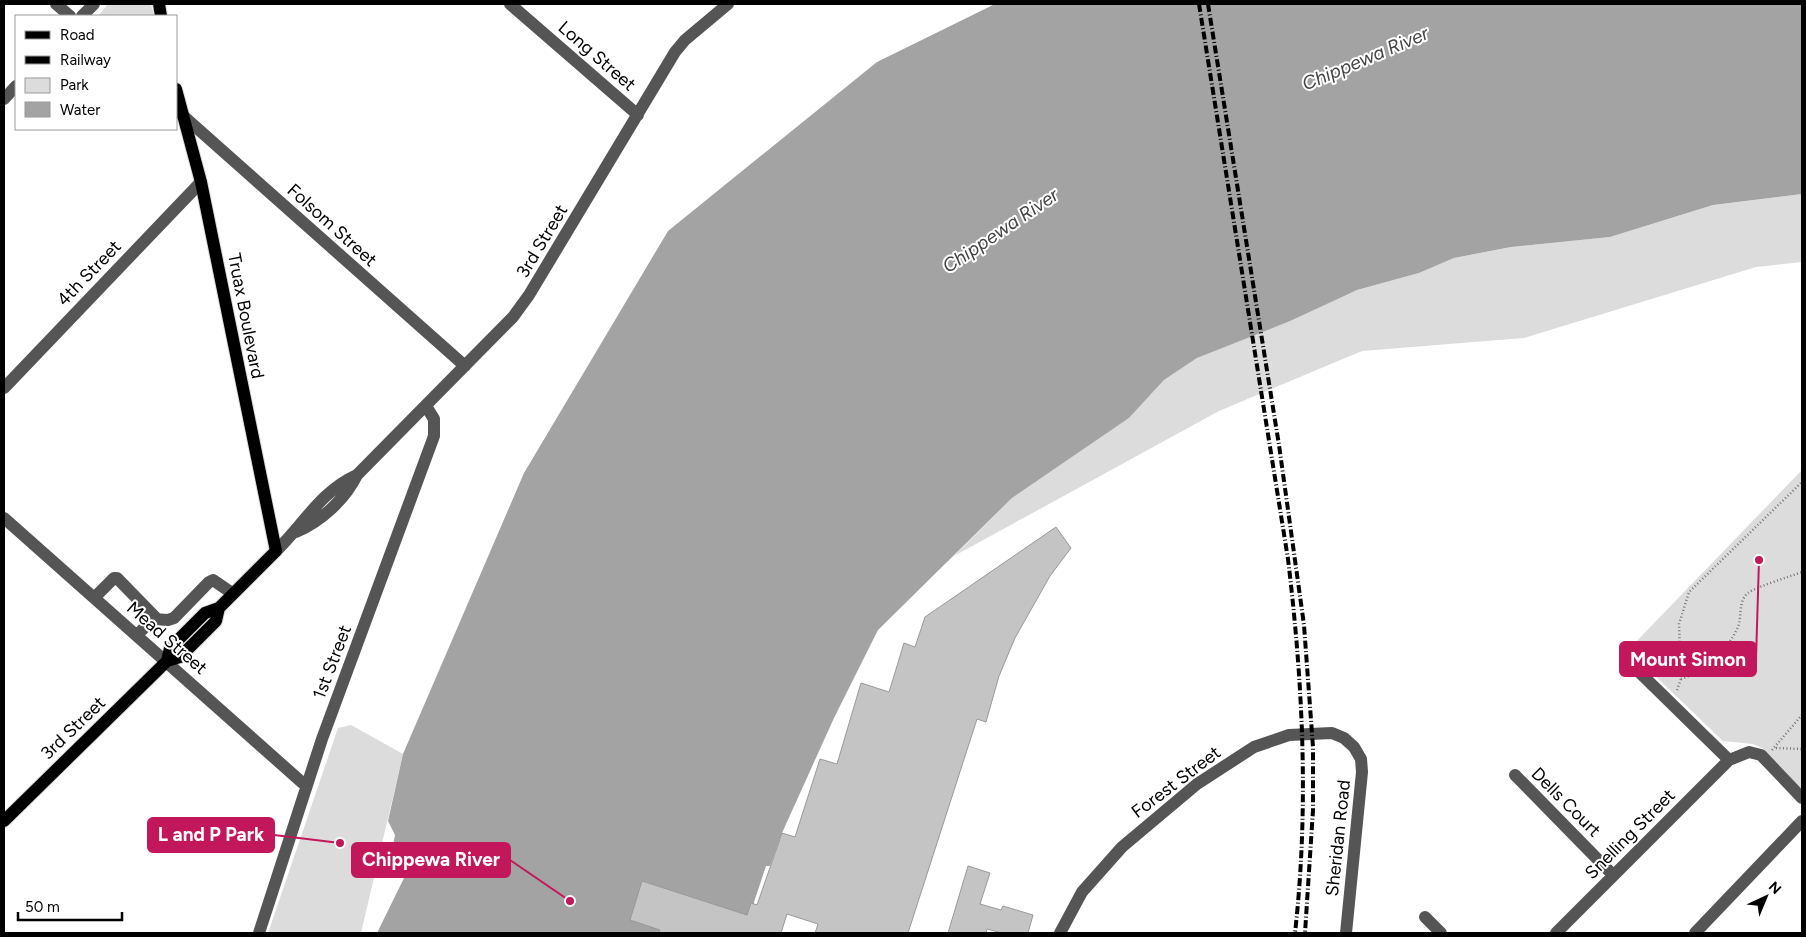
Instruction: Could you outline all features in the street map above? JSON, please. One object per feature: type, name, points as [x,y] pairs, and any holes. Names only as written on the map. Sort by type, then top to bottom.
[{"type":"main road","name":"Truax Boulevard","points":[[179,112],[200,182],[276,551]]},
{"type":"main road","name":"3rd Street","points":[[4,821],[167,661],[170,648],[205,613],[219,608],[276,551]]},
{"type":"street","points":[[56,4],[69,15]]},
{"type":"street","points":[[83,15],[94,4]]},
{"type":"street","name":"Long Street","points":[[510,4],[638,115]]},
{"type":"street","name":"3rd Street","points":[[276,551],[296,532],[313,525],[349,490],[357,475],[513,318],[530,294],[676,52],[685,40],[728,4]]},
{"type":"street","points":[[4,99],[15,87]]},
{"type":"street","name":"Folsom Street","points":[[179,112],[464,366]]},
{"type":"street","name":"4th Street","points":[[4,388],[200,182]]},
{"type":"street","name":"1st Street","points":[[259,933],[306,786],[434,436],[434,419],[426,406]]},
{"type":"street","name":"Mead Street","points":[[4,518],[306,786]]},
{"type":"street","points":[[95,598],[114,578],[117,578],[156,618],[168,620],[174,618],[212,580],[232,593]]},
{"type":"street","points":[[137,636],[156,618]]},
{"type":"street","points":[[1632,665],[1729,760],[1749,752],[1761,755],[1802,798]]},
{"type":"street","name":"Forest Street","points":[[1060,933],[1082,892],[1122,847],[1197,784],[1254,747],[1289,735],[1321,732],[1338,736],[1354,747]]},
{"type":"street","name":"Sheridan Road","points":[[1346,933],[1362,772],[1361,759],[1354,747]]},
{"type":"street","name":"Snelling Street","points":[[1556,933],[1729,760]]},
{"type":"street","name":"Dells Court","points":[[1515,776],[1613,875]]},
{"type":"street","points":[[1695,933],[1802,821]]},
{"type":"street","points":[[1425,917],[1441,933]]},
{"type":"path","points":[[1672,704],[1681,679],[1679,624],[1689,592],[1802,482]]},
{"type":"path","points":[[1681,679],[1694,675],[1722,651],[1738,628],[1741,602],[1748,593],[1802,572]]},
{"type":"path","points":[[1761,755],[1775,748],[1802,715]]},
{"type":"path","points":[[1775,748],[1802,749]]},
{"type":"green space","points":[[108,4],[151,4],[154,15],[99,15]]},
{"type":"green space","points":[[1802,194],[1802,262],[1756,267],[1524,338],[1362,351],[1219,411],[954,556],[1012,498],[1129,418],[1164,380],[1197,358],[1357,290],[1419,273],[1454,258],[1511,247],[1610,237],[1713,205]]},
{"type":"green space","points":[[1802,470],[1802,789],[1762,748],[1753,744],[1723,741],[1628,650]]},
{"type":"green space","points":[[351,725],[403,754],[361,933],[268,933],[338,728]]},
{"type":"water","points":[[995,4],[1802,4],[1802,194],[1713,205],[1610,237],[1511,247],[1454,258],[1419,273],[1357,290],[1290,321],[1197,358],[1164,380],[1129,418],[1012,498],[878,630],[834,718],[782,833],[770,866],[766,866],[754,902],[752,933],[377,933],[405,876],[393,845],[395,835],[388,821],[403,754],[524,473],[668,231],[877,62]]},
{"type":"building","points":[[1056,527],[1071,548],[1050,576],[1015,638],[999,676],[986,722],[977,719],[908,933],[815,933],[818,924],[787,914],[781,933],[659,933],[660,930],[630,920],[642,881],[747,915],[751,903],[757,905],[782,833],[795,837],[820,759],[837,764],[861,683],[889,692],[904,643],[915,647],[925,617]]},
{"type":"building","points":[[968,866],[990,873],[980,904],[1001,910],[1003,906],[1033,915],[1028,933],[1002,933],[987,929],[986,933],[948,933]]},
{"type":"railway","points":[[1199,4],[1288,559],[1293,606],[1300,699],[1303,793],[1302,839],[1295,933]]},
{"type":"railway","points":[[1208,4],[1279,445],[1304,625],[1313,747],[1313,810],[1305,933]]},
{"type":"place","name":"Mount Simon","points":[[1759,560]]},
{"type":"place","name":"L and P Park","points":[[340,843]]},
{"type":"place","name":"Chippewa River","points":[[570,901]]}]
